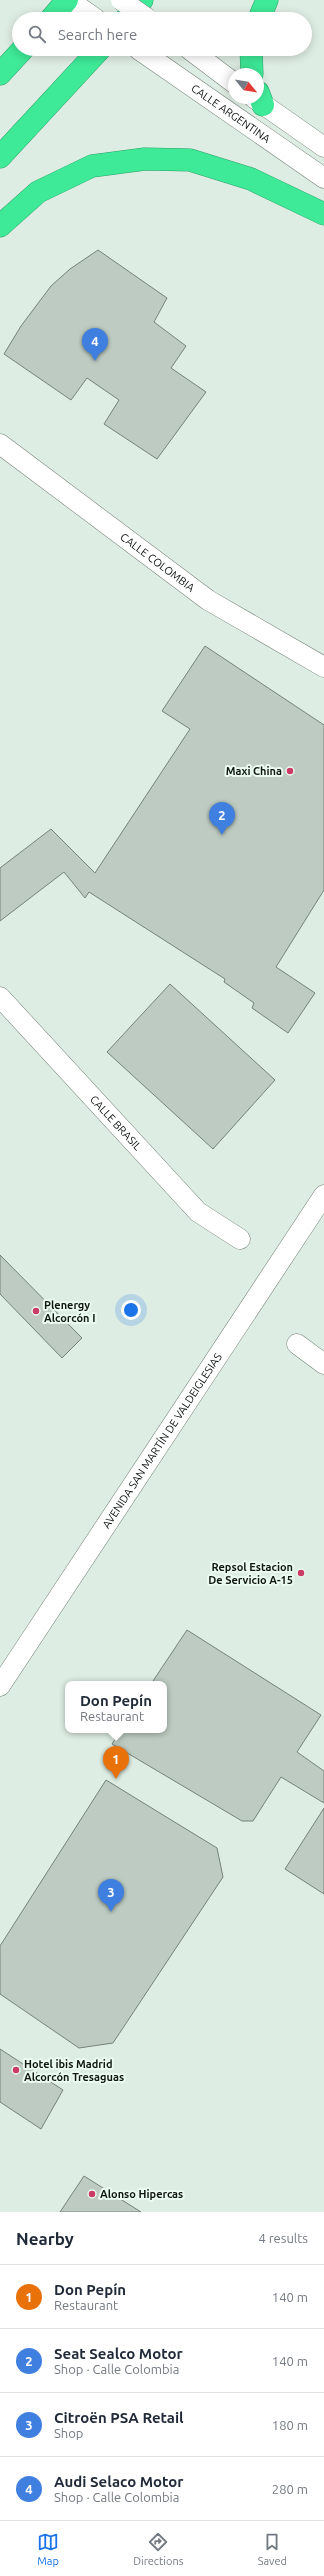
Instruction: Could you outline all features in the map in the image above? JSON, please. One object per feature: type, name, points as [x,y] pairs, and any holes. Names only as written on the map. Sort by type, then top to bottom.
[{"type":"highway","points":[[57,12],[68,0]]},
{"type":"highway","points":[[132,12],[142,0]]},
{"type":"highway","points":[[262,12],[267,0]]},
{"type":"highway","points":[[0,74],[17,56]]},
{"type":"highway","points":[[0,157],[94,56]]},
{"type":"highway","points":[[251,56],[252,68]]},
{"type":"highway","points":[[0,226],[38,192],[92,166],[145,159],[190,160],[251,179],[324,214]]},
{"type":"street","points":[[68,0],[86,12]]},
{"type":"street","points":[[121,0],[138,12]]},
{"type":"street","name":"CALLE ARGENTINA","points":[[148,56],[324,178]]},
{"type":"street","points":[[199,56],[228,78]]},
{"type":"street","points":[[264,102],[324,147]]},
{"type":"street","name":"CALLE COLOMBIA","points":[[0,444],[208,600],[324,667]]},
{"type":"street","name":"CALLE BRASIL","points":[[0,997],[198,1212],[240,1239]]},
{"type":"street","name":"AVENIDA SAN MARTÍN DE VALDEIGLESIAS","points":[[0,1686],[324,1195]]},
{"type":"street","points":[[297,1344],[324,1364]]},
{"type":"building","points":[[98,250],[167,298],[154,322],[186,346],[171,368],[206,392],[157,459],[104,424],[119,400],[87,378],[71,400],[4,354],[21,326],[51,286],[70,269]]},
{"type":"building","points":[[205,646],[324,725],[324,890],[276,967],[315,993],[288,1033],[252,1008],[254,1003],[224,982],[225,979],[89,892],[85,898],[64,872],[0,921],[0,868],[51,829],[95,873],[190,729],[162,711]]},
{"type":"building","points":[[170,984],[275,1080],[213,1149],[107,1052]]},
{"type":"building","name":"Plenergy Alcorcón I","points":[[0,1255],[82,1338],[62,1358],[0,1294]]},
{"type":"building","points":[[187,1630],[321,1715],[297,1752],[324,1771],[324,1803],[281,1777],[253,1821],[242,1821],[112,1744],[119,1733],[167,1733],[167,1681],[153,1681]]},
{"type":"building","points":[[106,1780],[217,1848],[223,1877],[113,2043],[79,2048],[0,1994],[0,1946]]},
{"type":"building","points":[[324,1808],[324,1894],[285,1869]]},
{"type":"building","name":"Hotel ibis Madrid Alcorcón Tresaguas","points":[[0,2049],[63,2090],[41,2129],[0,2102]]},
{"type":"building","name":"Alonso Hipercas","points":[[84,2176],[141,2212],[60,2212]]},
{"type":"place","name":"Audi Selaco Motor","points":[[95,361]]},
{"type":"place","name":"Maxi China","points":[[290,771]]},
{"type":"place","name":"Seat Sealco Motor","points":[[222,835]]},
{"type":"place","name":"Plenergy Alcorcón I","points":[[36,1311]]},
{"type":"place","name":"Repsol Estacion De Servicio A-15","points":[[301,1573]]},
{"type":"place","name":"Don Pepín","points":[[116,1779]]},
{"type":"place","name":"Citroën PSA Retail","points":[[111,1912]]},
{"type":"place","name":"Hotel ibis Madrid Alcorcón Tresaguas","points":[[16,2070]]},
{"type":"place","name":"Alonso Hipercas","points":[[92,2194]]}]
